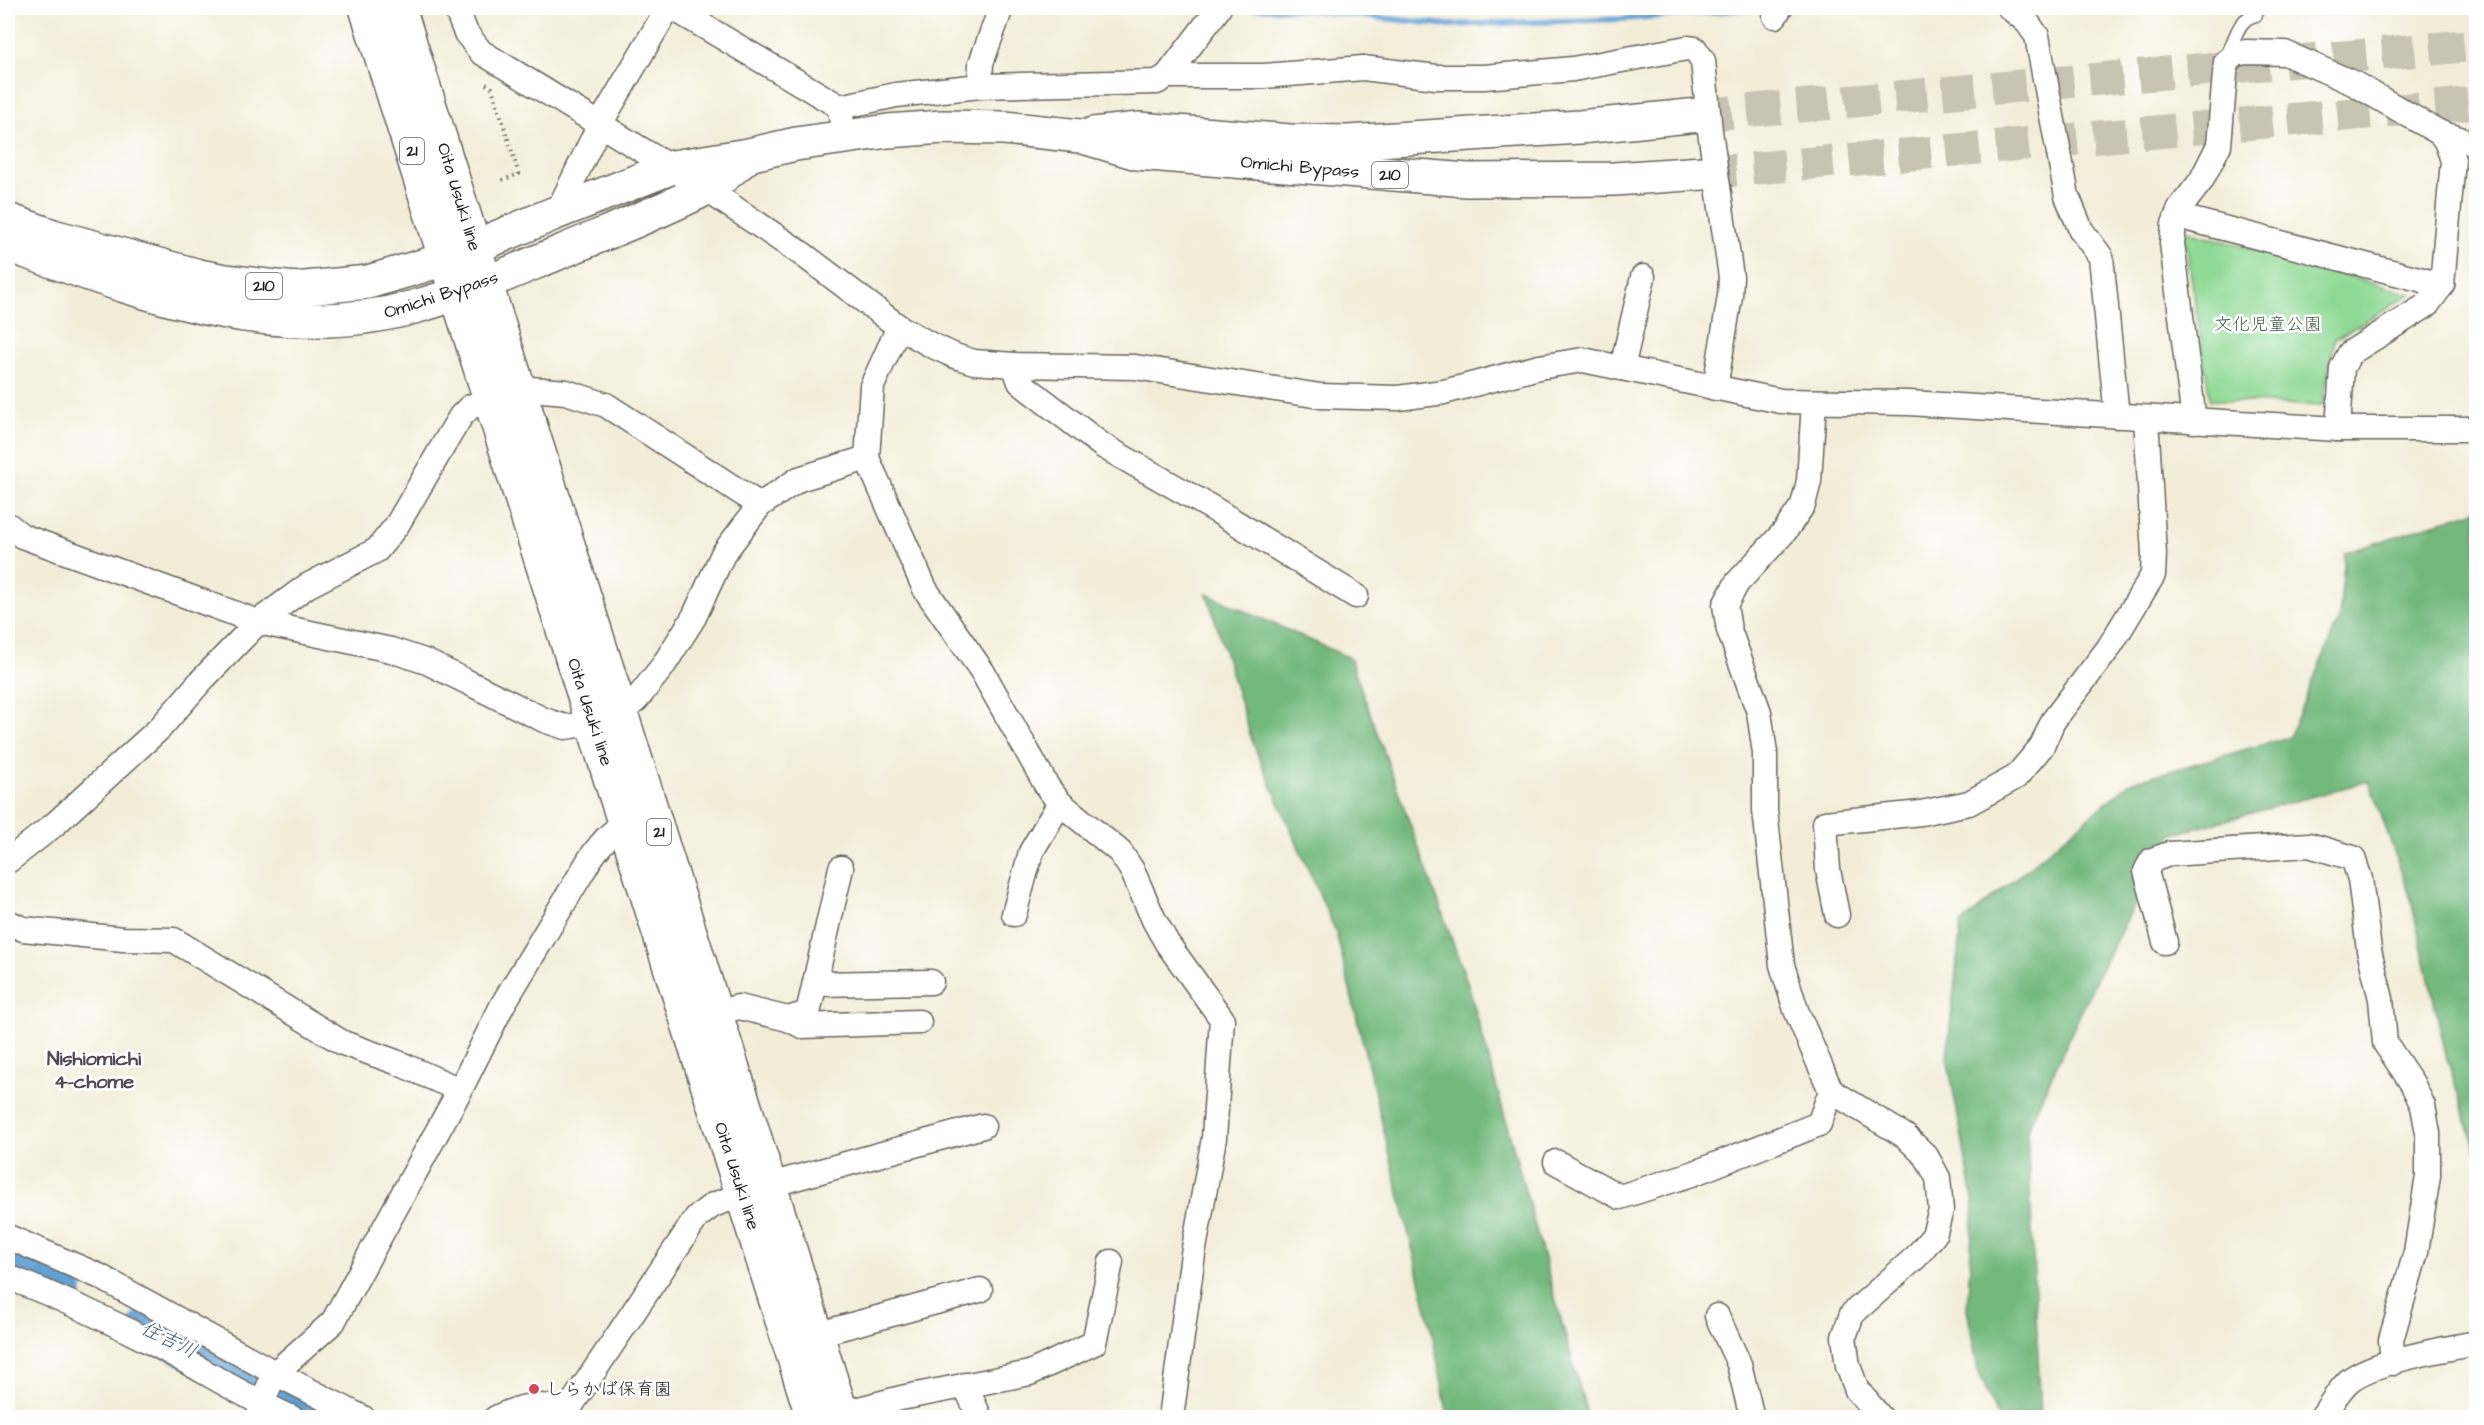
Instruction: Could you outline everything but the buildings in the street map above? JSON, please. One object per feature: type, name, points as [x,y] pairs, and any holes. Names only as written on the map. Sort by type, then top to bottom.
[{"type":"main road","name":"Oita Usuki line","points":[[366,8],[460,253]]},
{"type":"main road","name":"Oita Usuki line","points":[[399,8],[460,253],[803,1338],[831,1416]]},
{"type":"main road","name":"Omichi Bypass","points":[[1080,136],[1139,129],[1279,140],[1348,142],[1580,127],[1699,115]]},
{"type":"main road","name":"Omichi Bypass","points":[[8,220],[53,236],[199,276],[266,287],[295,289],[368,282],[460,253],[553,213],[673,167],[748,155],[795,144],[841,122],[1004,128],[1080,136],[1137,153],[1432,178],[1467,180],[1614,179],[1703,173]]},
{"type":"main road","name":"Omichi Bypass","points":[[8,245],[173,302],[252,318],[328,320],[376,316],[413,308],[471,288],[706,189],[748,155]]},
{"type":"street","points":[[456,8],[466,33],[481,52],[673,167],[805,256],[899,327],[955,356],[974,362],[1014,366],[1136,367],[1320,396],[1388,398],[1444,392],[1539,367],[1583,360],[1781,401],[1910,403],[2338,429],[2476,429]]},
{"type":"street","points":[[553,213],[561,205],[600,124],[668,8]]},
{"type":"street","points":[[674,8],[841,122],[896,95],[980,86],[1053,82],[1146,84],[1157,82],[1167,76],[1219,8]]},
{"type":"street","points":[[980,86],[981,63],[1001,8]]},
{"type":"street","points":[[2010,8],[2027,22],[2037,36],[2067,196],[2081,230],[2101,257],[2117,416]]},
{"type":"street","points":[[1167,76],[1264,76],[1363,68],[1436,78],[1484,77],[1573,69],[1687,48],[1695,49],[1703,61],[1710,131],[1731,277],[1715,388]]},
{"type":"street","points":[[2194,421],[2172,243],[2180,208],[2201,181],[2219,145],[2224,70],[2226,62],[2231,57],[2246,52],[2285,53],[2348,81],[2440,133],[2476,144]]},
{"type":"street","points":[[2338,429],[2342,368],[2350,353],[2427,305],[2442,285],[2453,160],[2446,141],[2440,133]]},
{"type":"street","points":[[2177,216],[2442,285]]},
{"type":"street","points":[[1622,368],[1643,277]]},
{"type":"street","points":[[899,327],[872,386],[867,458],[926,589],[982,671],[1048,788],[1060,803],[1120,852],[1132,870],[1167,943],[1222,1018],[1214,1138],[1193,1254],[1171,1418]]},
{"type":"street","points":[[1014,366],[1020,382],[1103,446],[1212,508],[1356,596]]},
{"type":"street","points":[[8,861],[55,824],[160,728],[200,682],[258,622],[307,585],[377,549],[397,525],[461,416],[470,407],[505,393],[566,392],[606,405],[760,505]]},
{"type":"street","points":[[1814,402],[1809,481],[1803,505],[1785,531],[1737,583],[1725,605],[1729,630],[1759,712],[1765,753],[1765,810],[1782,965],[1800,1020],[1831,1091],[1905,1136],[1926,1156],[1938,1178],[1941,1210],[1934,1235],[1916,1257],[1852,1314],[1844,1337],[1848,1366],[1857,1390],[1881,1418]]},
{"type":"street","points":[[1836,915],[1828,870],[1825,823],[1921,813],[1969,802],[2016,777],[2042,746],[2053,721],[2108,650],[2152,575],[2154,554],[2146,418]]},
{"type":"street","points":[[8,525],[22,536],[258,622],[391,650],[427,662],[544,720],[564,727],[607,718],[637,699],[663,666],[694,616],[723,555],[760,505],[799,478],[867,458]]},
{"type":"street","points":[[1014,914],[1031,852],[1060,803]]},
{"type":"street","points":[[260,1411],[275,1373],[333,1322],[460,1090],[503,1004],[552,920],[606,836],[638,817]]},
{"type":"street","points":[[2165,942],[2146,871],[2152,860],[2169,854],[2309,845],[2353,858],[2361,879],[2369,950],[2381,999],[2385,1043],[2412,1083],[2423,1106],[2428,1133],[2428,1176],[2416,1252],[2391,1340],[2393,1363]]},
{"type":"street","points":[[788,1019],[808,1012],[840,868]]},
{"type":"street","points":[[8,922],[23,929],[123,939],[174,940],[343,1043],[396,1062],[460,1090]]},
{"type":"street","points":[[815,984],[931,982]]},
{"type":"street","points":[[701,1016],[739,1007],[788,1019],[802,1026],[919,1022]]},
{"type":"street","points":[[1556,1162],[1620,1197],[1692,1174],[1819,1124],[1831,1091]]},
{"type":"street","points":[[496,1418],[537,1404],[569,1415],[697,1217],[713,1205],[756,1190],[983,1126]]},
{"type":"street","points":[[8,1237],[99,1276],[275,1373],[363,1418]]},
{"type":"street","points":[[831,1416],[901,1398],[1030,1373],[1094,1343],[1111,1262]]},
{"type":"street","points":[[8,1277],[81,1307],[157,1346],[260,1411],[292,1418]]},
{"type":"street","points":[[803,1338],[980,1290]]},
{"type":"street","points":[[1717,1316],[1739,1364],[1752,1418]]},
{"type":"street","points":[[2321,1418],[2350,1380],[2372,1369],[2434,1351],[2476,1343]]},
{"type":"street","points":[[965,1385],[980,1418]]},
{"type":"lane","points":[[2231,57],[2229,51],[2242,22],[2247,16],[2256,15]]},
{"type":"path","points":[[484,82],[492,88],[519,174],[501,180]]},
{"type":"green space","name":"文化児童公園","points":[[2184,230],[2411,294],[2335,339],[2322,406],[2210,400]]},
{"type":"green space","points":[[2476,510],[2476,1151],[2447,1059],[2410,896],[2369,781],[2171,835],[2098,975],[2027,1130],[2041,1417],[1997,1417],[1978,1370],[1967,1309],[1974,1204],[1947,1057],[1961,924],[2131,782],[2289,737],[2339,619],[2345,553]]},
{"type":"green space","points":[[1207,594],[1350,658],[1468,984],[1588,1417],[1448,1417],[1430,1322],[1336,932],[1253,744]]},
{"type":"waterway","points":[[1235,8],[1297,9],[1448,25],[1622,19],[1765,8]]},
{"type":"waterway","name":"住吉川","points":[[8,1263],[64,1290]]},
{"type":"waterway","name":"住吉川","points":[[146,1329],[331,1418]]},
{"type":"tunnel","points":[[1699,115],[2476,45]]},
{"type":"tunnel","points":[[1703,173],[2476,103]]},
{"type":"place","name":"しらかば保育園","points":[[534,1389]]},
{"type":"district","name":"Nishiomichi 4-chome","points":[[94,1070]]}]
